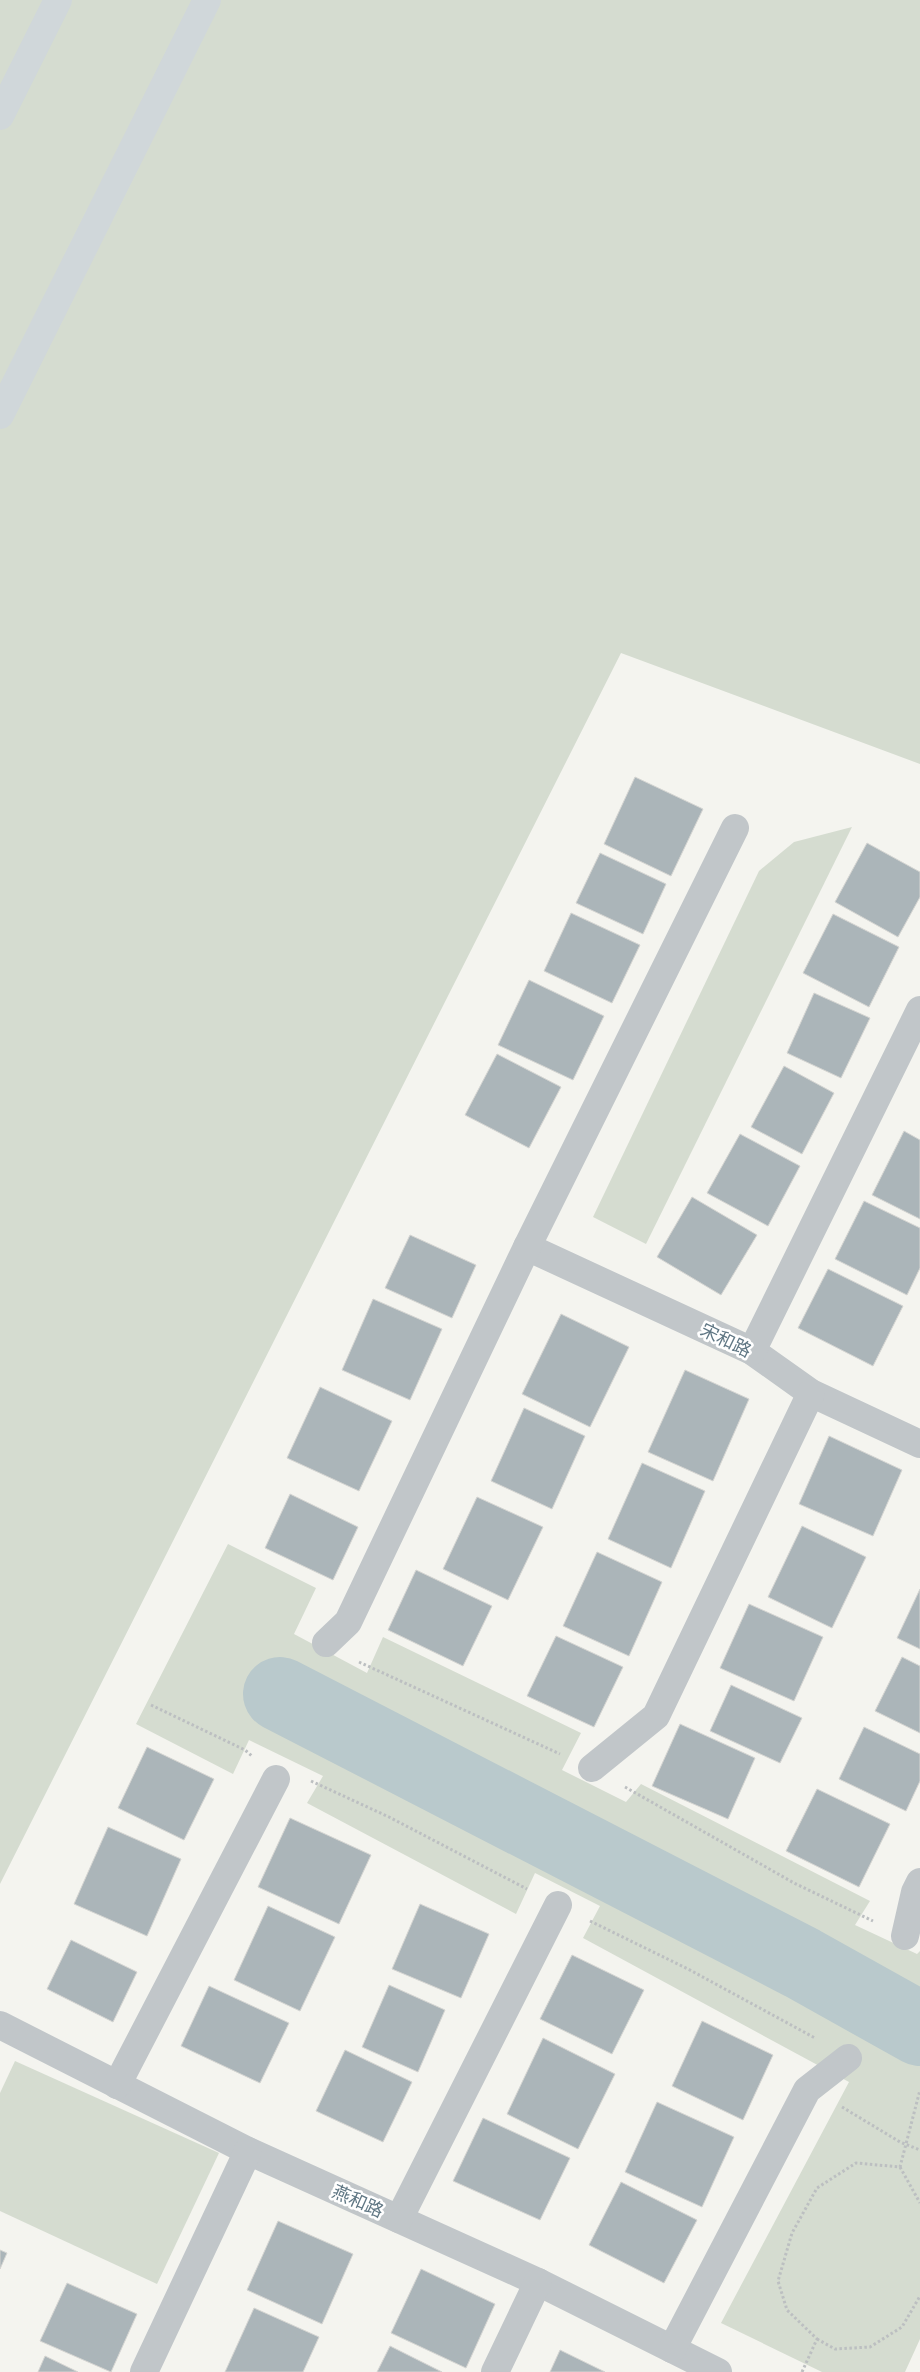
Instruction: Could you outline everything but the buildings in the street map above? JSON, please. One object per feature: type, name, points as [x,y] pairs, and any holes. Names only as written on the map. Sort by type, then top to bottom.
[{"type":"highway","points":[[0,116],[58,0]]},
{"type":"highway","points":[[0,415],[207,0]]},
{"type":"street","points":[[326,1643],[348,1622],[526,1247],[735,828]]},
{"type":"street","points":[[752,1351],[920,1010]]},
{"type":"street","name":"宋和路","points":[[526,1247],[752,1351],[811,1393],[920,1444]]},
{"type":"street","points":[[592,1768],[656,1716],[811,1393]]},
{"type":"street","points":[[117,2085],[276,1779]]},
{"type":"street","points":[[905,1936],[915,1892],[920,1882]]},
{"type":"street","points":[[398,2219],[558,1905]]},
{"type":"street","name":"燕和路","points":[[0,2026],[248,2151],[538,2282],[718,2372]]},
{"type":"street","points":[[672,2349],[807,2090],[848,2058]]},
{"type":"street","points":[[144,2372],[248,2151]]},
{"type":"street","points":[[495,2372],[538,2282]]},
{"type":"path","points":[[151,1706],[245,1750],[276,1779],[305,1779],[389,1817],[786,2020],[848,2058]]},
{"type":"path","points":[[807,2090],[840,2106],[900,2142],[920,2150]]},
{"type":"path","points":[[920,2090],[900,2167],[920,2203]]},
{"type":"path","points":[[900,2167],[856,2163],[817,2188],[792,2233],[778,2281],[787,2310],[818,2339],[835,2349],[870,2347],[902,2326],[920,2296]]},
{"type":"path","points":[[802,2372],[818,2339]]},
{"type":"shaded area","points":[[0,0],[920,0],[920,764],[621,653],[0,1884]]},
{"type":"shaded area","points":[[852,827],[646,1244],[593,1217],[759,871],[794,842]]},
{"type":"shaded area","points":[[228,1544],[316,1588],[294,1634],[367,1673],[383,1637],[581,1733],[562,1770],[626,1802],[641,1784],[870,1901],[855,1925],[917,1954],[920,1951],[920,2339],[905,2372],[822,2372],[721,2323],[849,2082],[583,1938],[600,1906],[535,1873],[516,1914],[307,1803],[323,1776],[249,1740],[233,1774],[136,1724]]},
{"type":"shaded area","points":[[15,2061],[219,2153],[157,2284],[0,2211],[0,2093]]},
{"type":"waterway","points":[[280,1694],[802,1963],[920,2029]]}]
